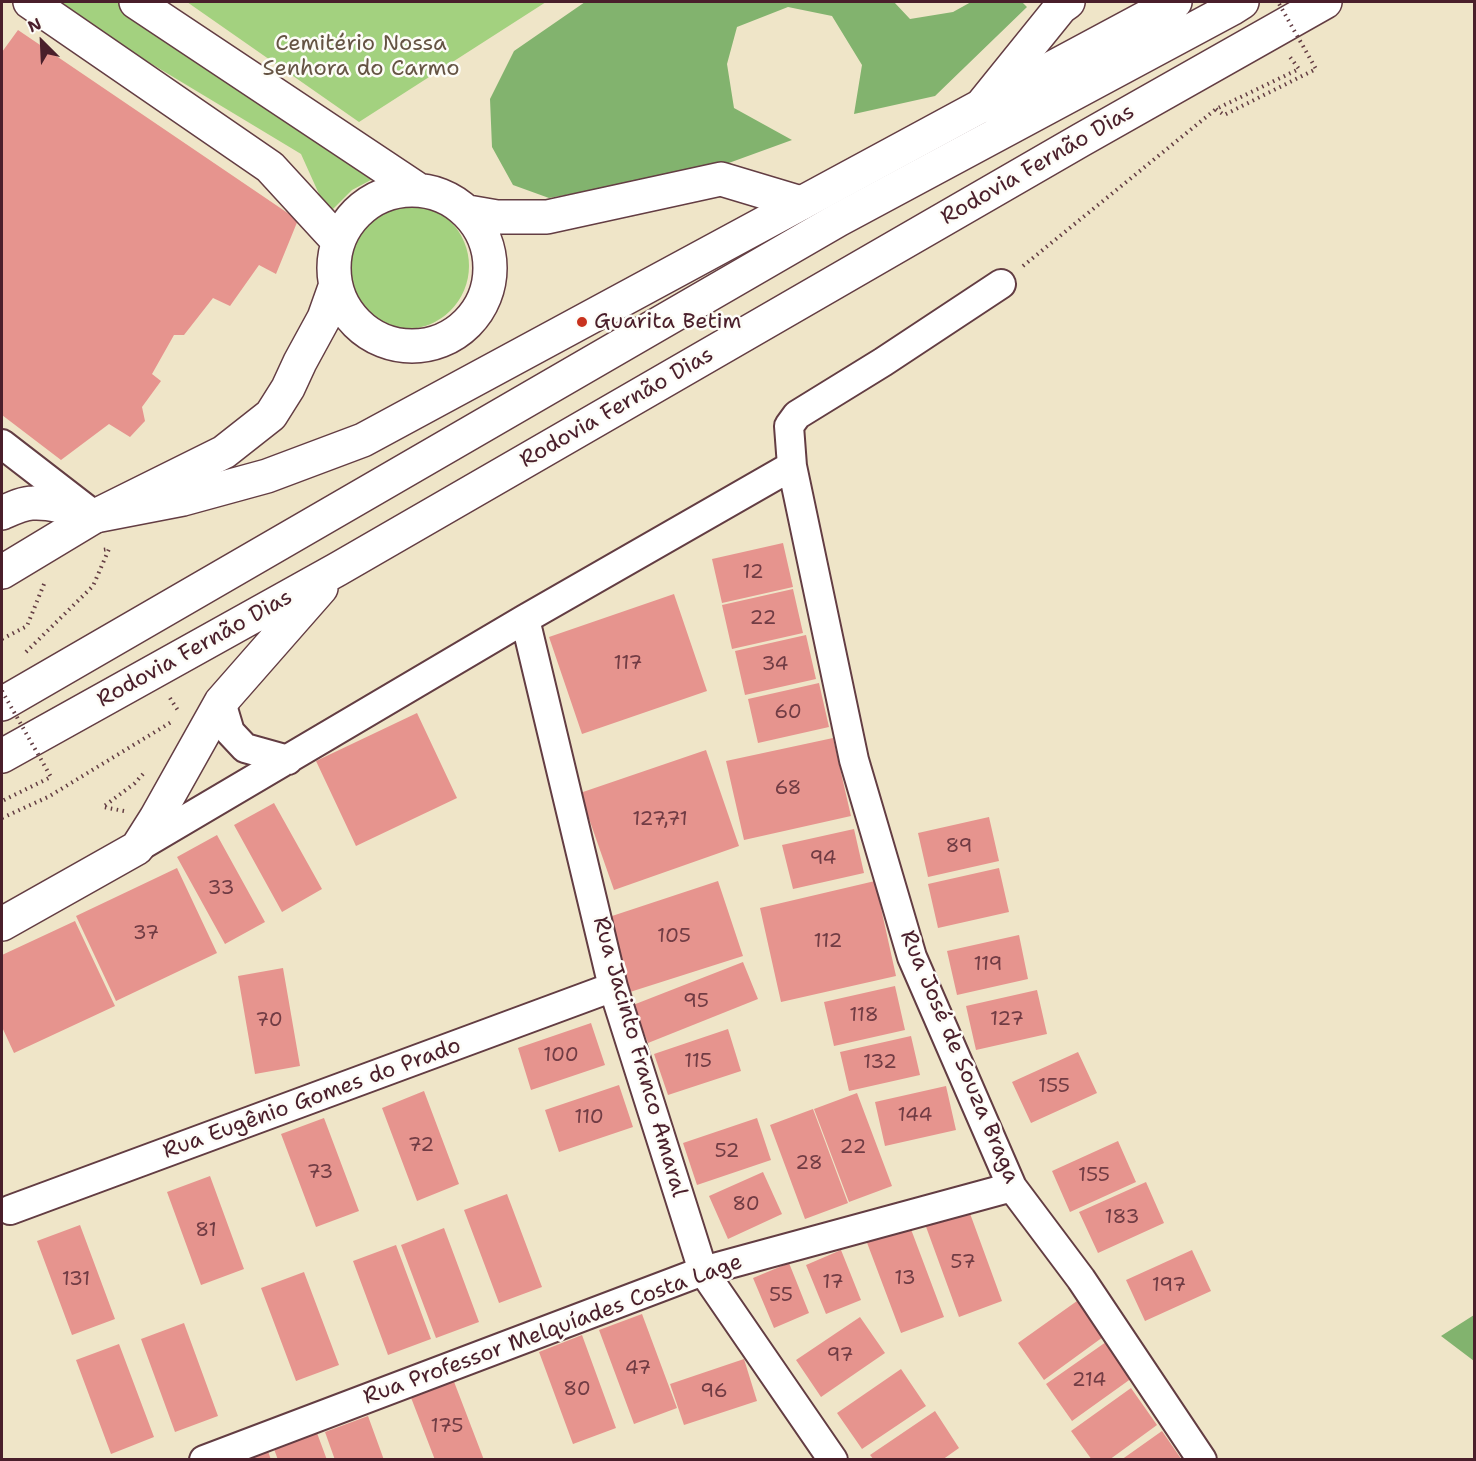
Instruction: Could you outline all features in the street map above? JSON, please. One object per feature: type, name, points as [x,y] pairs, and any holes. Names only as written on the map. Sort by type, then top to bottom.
[{"type":"main road","points":[[30,2],[270,167],[338,241]]},
{"type":"main road","points":[[136,2],[417,189],[442,195],[468,212],[483,233],[491,258],[489,285],[479,309],[462,329],[439,342],[413,347],[387,343],[364,331],[346,311],[335,287],[333,266],[338,241],[350,219],[369,202],[392,192],[417,189]]},
{"type":"main road","points":[[2,513],[32,502],[57,505],[95,516],[183,500],[267,476],[363,440],[1175,2]]},
{"type":"main road","name":"Rodovia Fernão Dias","points":[[10,695],[838,219],[1242,2]]},
{"type":"main road","name":"Rodovia Fernão Dias","points":[[2,756],[338,569],[1081,140],[1276,16],[1324,2]]},
{"type":"main road","points":[[981,106],[1062,3]]},
{"type":"main road","points":[[468,212],[498,217],[548,217],[721,179],[801,202]]},
{"type":"main road","points":[[2,573],[95,516],[224,452],[271,415],[288,388],[324,318],[335,287]]},
{"type":"main road","points":[[2,924],[137,849],[220,702],[338,569]]},
{"type":"street","name":"Rua José de Souza Braga","points":[[1001,284],[883,362],[797,415],[789,426],[792,466],[854,760],[912,957],[1012,1187],[1081,1279],[1202,1460]]},
{"type":"street","points":[[2,444],[95,516]]},
{"type":"street","points":[[137,849],[525,619],[792,466]]},
{"type":"street","name":"Rua Jacinto Franco Amaral","points":[[525,619],[613,987],[703,1271],[833,1460]]},
{"type":"street","points":[[220,702],[230,732],[245,748],[288,760]]},
{"type":"street","name":"Rua Eugênio Gomes do Prado","points":[[10,1210],[613,987]]},
{"type":"street","name":"Rua Professor Melquíades Costa Lage","points":[[204,1460],[703,1271],[1012,1187]]},
{"type":"path","points":[[1216,109],[1224,115],[1316,69],[1276,16]]},
{"type":"path","points":[[1001,284],[1216,109],[1299,69],[1276,16]]},
{"type":"path","points":[[2,639],[27,626],[57,553],[50,542]]},
{"type":"path","points":[[2,801],[51,777],[10,695],[14,664],[93,586],[109,549],[99,550]]},
{"type":"path","points":[[2,818],[48,797],[182,716],[153,673]]},
{"type":"path","points":[[150,766],[135,783],[103,807],[156,818]]},
{"type":"green space","points":[[60,2],[137,2],[384,173],[352,190],[328,214],[301,154],[145,60]]},
{"type":"green space","name":"Cemitério Nossa Senhora do Carmo","points":[[187,2],[546,2],[359,122]]},
{"type":"green space","points":[[585,2],[894,2],[910,19],[953,12],[971,2],[1022,2],[1027,7],[935,96],[854,114],[862,65],[832,16],[788,7],[737,27],[727,64],[734,108],[792,140],[715,168],[549,198],[513,185],[492,147],[490,99],[514,51]]},
{"type":"green space","points":[[406,203],[430,207],[451,221],[465,242],[469,266],[465,290],[451,311],[430,325],[406,329],[382,325],[361,311],[347,290],[343,266],[347,242],[361,221],[382,207]]},
{"type":"green space","points":[[1474,1315],[1474,1361],[1441,1336]]},
{"type":"building","points":[[18,30],[298,220],[276,274],[259,265],[230,306],[213,298],[184,335],[174,335],[152,374],[161,381],[142,407],[145,421],[130,437],[109,424],[61,460],[2,415],[2,52]]},
{"type":"building","points":[[783,543],[793,587],[722,603],[712,559]]},
{"type":"building","points":[[793,589],[803,633],[732,649],[722,605]]},
{"type":"building","points":[[674,594],[707,691],[582,734],[549,637]]},
{"type":"building","points":[[806,635],[816,679],[745,695],[735,651]]},
{"type":"building","points":[[819,683],[829,727],[758,743],[748,699]]},
{"type":"building","points":[[417,713],[457,798],[356,846],[316,761]]},
{"type":"building","points":[[833,738],[851,816],[744,840],[726,761]]},
{"type":"building","points":[[706,750],[739,846],[614,890],[580,793]]},
{"type":"building","points":[[274,803],[322,889],[282,912],[234,825]]},
{"type":"building","points":[[989,817],[999,861],[928,877],[918,833]]},
{"type":"building","points":[[854,829],[864,873],[793,889],[782,845]]},
{"type":"building","points":[[217,835],[265,922],[225,944],[177,857]]},
{"type":"building","points":[[177,868],[217,953],[116,1001],[76,916]]},
{"type":"building","points":[[999,868],[1009,912],[938,928],[928,884]]},
{"type":"building","points":[[718,881],[743,956],[630,992],[606,918]]},
{"type":"building","points":[[875,881],[896,976],[781,1002],[760,908]]},
{"type":"building","points":[[75,921],[115,1006],[14,1053],[2,1027],[2,955]]},
{"type":"building","points":[[1019,935],[1028,979],[957,995],[947,951]]},
{"type":"building","points":[[743,962],[758,999],[648,1043],[633,1005]]},
{"type":"building","points":[[283,968],[300,1066],[255,1074],[238,976]]},
{"type":"building","points":[[895,986],[905,1030],[834,1046],[824,1002]]},
{"type":"building","points":[[1037,990],[1047,1034],[976,1050],[966,1006]]},
{"type":"building","points":[[591,1023],[605,1065],[531,1090],[518,1048]]},
{"type":"building","points":[[728,1029],[741,1071],[668,1095],[654,1054]]},
{"type":"building","points":[[911,1036],[920,1075],[849,1091],[840,1052]]},
{"type":"building","points":[[1078,1052],[1097,1093],[1031,1123],[1012,1082]]},
{"type":"building","points":[[619,1085],[633,1127],[559,1152],[545,1110]]},
{"type":"building","points":[[946,1086],[956,1130],[885,1146],[875,1102]]},
{"type":"building","points":[[424,1091],[459,1184],[417,1201],[382,1108]]},
{"type":"building","points":[[857,1093],[892,1186],[849,1202],[814,1109]]},
{"type":"building","points":[[813,1109],[848,1203],[805,1219],[770,1125]]},
{"type":"building","points":[[324,1118],[359,1211],[316,1227],[281,1134]]},
{"type":"building","points":[[757,1118],[771,1160],[697,1185],[683,1143]]},
{"type":"building","points":[[1118,1141],[1136,1182],[1070,1212],[1052,1171]]},
{"type":"building","points":[[763,1172],[782,1214],[728,1239],[709,1196]]},
{"type":"building","points":[[210,1176],[244,1269],[201,1285],[167,1192]]},
{"type":"building","points":[[1146,1182],[1164,1223],[1098,1253],[1079,1212]]},
{"type":"building","points":[[507,1194],[542,1287],[499,1303],[464,1210]]},
{"type":"building","points":[[968,1208],[1002,1301],[959,1317],[925,1224]]},
{"type":"building","points":[[909,1224],[944,1317],[901,1333],[866,1240]]},
{"type":"building","points":[[80,1225],[115,1319],[72,1335],[37,1241]]},
{"type":"building","points":[[444,1228],[479,1322],[436,1338],[401,1245]]},
{"type":"building","points":[[396,1245],[431,1339],[388,1355],[353,1261]]},
{"type":"building","points":[[841,1250],[861,1300],[826,1314],[806,1265]]},
{"type":"building","points":[[1192,1250],[1211,1291],[1145,1321],[1126,1280]]},
{"type":"building","points":[[789,1263],[809,1313],[774,1328],[753,1278]]},
{"type":"building","points":[[304,1272],[339,1365],[296,1381],[261,1288]]},
{"type":"building","points":[[1077,1301],[1103,1337],[1044,1380],[1018,1343]]},
{"type":"building","points":[[642,1314],[677,1408],[634,1424],[599,1330]]},
{"type":"building","points":[[860,1317],[885,1353],[821,1397],[796,1360]]},
{"type":"building","points":[[184,1323],[218,1416],[175,1432],[141,1339]]},
{"type":"building","points":[[582,1335],[616,1428],[573,1444],[539,1352]]},
{"type":"building","points":[[1106,1342],[1132,1378],[1072,1421],[1046,1384]]},
{"type":"building","points":[[119,1344],[154,1437],[111,1454],[76,1360]]},
{"type":"building","points":[[744,1359],[757,1401],[684,1425],[670,1384]]},
{"type":"building","points":[[901,1369],[926,1406],[862,1449],[837,1413]]},
{"type":"building","points":[[453,1379],[484,1460],[435,1460],[410,1395]]},
{"type":"building","points":[[1131,1388],[1157,1425],[1109,1460],[1092,1460],[1071,1431]]},
{"type":"building","points":[[935,1411],[959,1448],[942,1460],[874,1460],[870,1455]]},
{"type":"building","points":[[368,1416],[384,1460],[335,1460],[325,1432]]},
{"type":"building","points":[[1162,1431],[1182,1460],[1121,1460]]},
{"type":"building","points":[[317,1433],[327,1460],[278,1460],[274,1449]]},
{"type":"building","points":[[268,1451],[271,1460],[247,1460],[247,1459]]},
{"type":"place","name":"Guarita Betim","points":[[582,322]]}]
